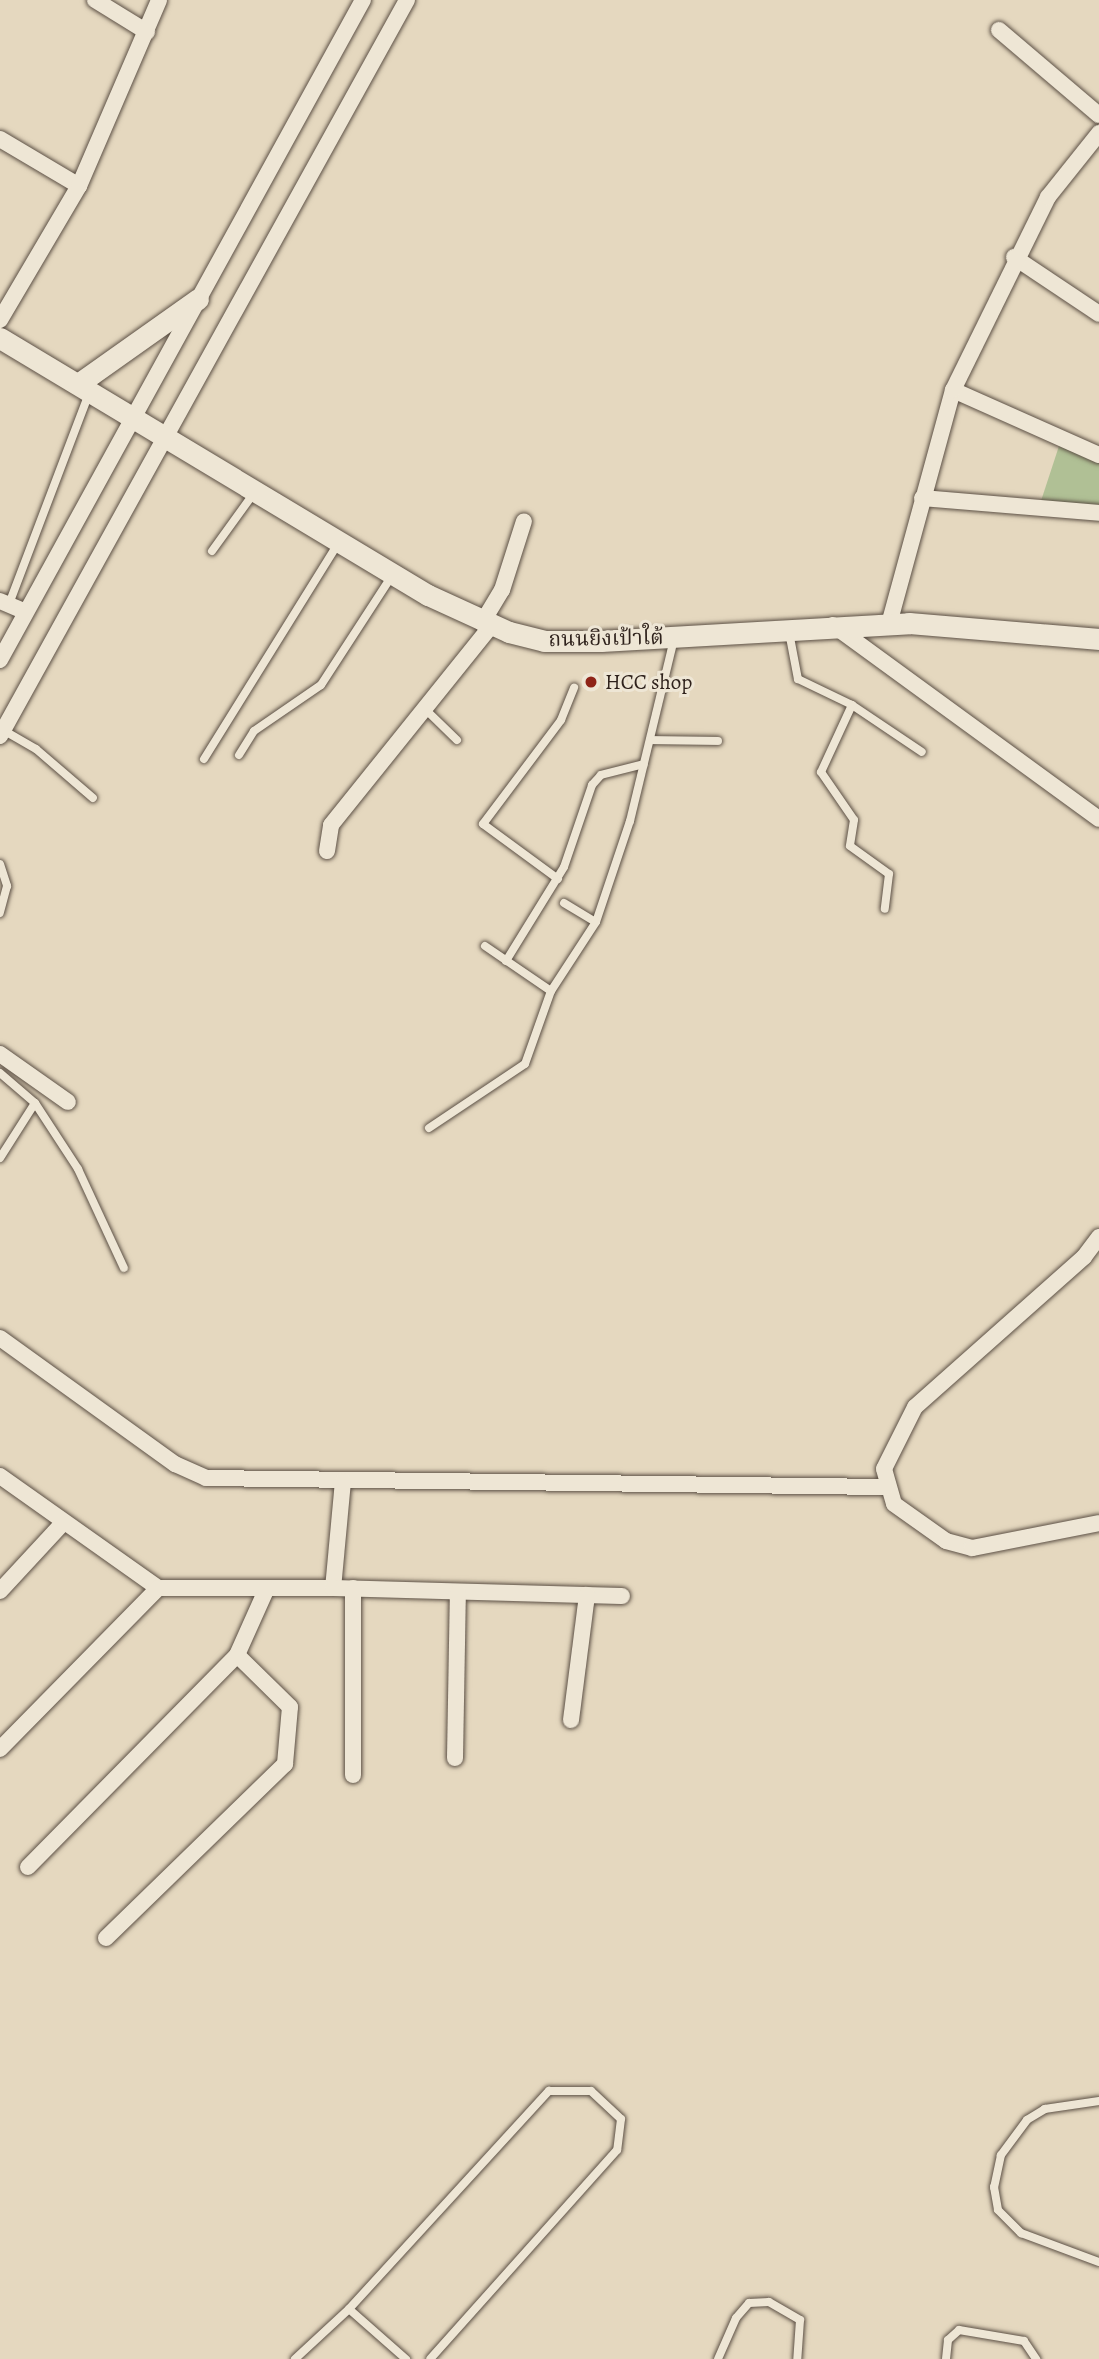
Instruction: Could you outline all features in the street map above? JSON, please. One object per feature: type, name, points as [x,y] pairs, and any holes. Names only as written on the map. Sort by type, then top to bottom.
[{"type":"main road","points":[[84,387],[198,299]]},
{"type":"main road","name":"ถนนยิงเป้าใต้","points":[[0,338],[134,416],[393,574],[487,625],[544,641],[889,624],[1099,639]]},
{"type":"street","points":[[95,0],[147,32]]},
{"type":"street","points":[[0,320],[79,186],[159,0]]},
{"type":"street","points":[[0,660],[363,0]]},
{"type":"street","points":[[1,733],[407,0]]},
{"type":"street","points":[[999,30],[1099,115]]},
{"type":"street","points":[[889,624],[953,390],[1014,257],[1048,197],[1099,133]]},
{"type":"street","points":[[0,139],[79,186]]},
{"type":"street","points":[[1014,257],[1099,314]]},
{"type":"street","points":[[953,390],[1099,455]]},
{"type":"street","points":[[922,498],[1099,513]]},
{"type":"street","points":[[327,851],[331,825],[487,625],[502,590],[524,521]]},
{"type":"street","points":[[5,603],[26,612]]},
{"type":"street","points":[[834,625],[1099,819]]},
{"type":"street","points":[[0,1054],[68,1102]]},
{"type":"street","points":[[1099,1237],[1084,1257],[915,1407],[886,1456],[886,1487],[910,1518],[972,1548],[1099,1523]]},
{"type":"street","points":[[0,1338],[191,1474],[342,1481],[886,1487]]},
{"type":"street","points":[[0,1476],[158,1588],[353,1588],[622,1596]]},
{"type":"street","points":[[333,1588],[342,1481]]},
{"type":"street","points":[[0,1591],[64,1522]]},
{"type":"street","points":[[0,1749],[158,1588]]},
{"type":"street","points":[[27,1867],[237,1655],[267,1588]]},
{"type":"street","points":[[353,1588],[353,1775]]},
{"type":"street","points":[[455,1758],[458,1592]]},
{"type":"street","points":[[571,1720],[587,1595]]},
{"type":"street","points":[[106,1938],[285,1764],[290,1707],[237,1655]]},
{"type":"lane","points":[[5,603],[84,387]]},
{"type":"lane","points":[[212,551],[255,490]]},
{"type":"lane","points":[[204,759],[340,541]]},
{"type":"lane","points":[[239,755],[254,731],[321,685],[393,574]]},
{"type":"lane","points":[[789,629],[798,679],[852,705],[922,752]]},
{"type":"lane","points":[[429,1128],[525,1064],[551,991],[596,922],[644,764],[675,636]]},
{"type":"lane","points":[[558,878],[483,824],[561,720],[574,688]]},
{"type":"lane","points":[[852,705],[821,772],[854,820],[850,846],[889,874],[885,909]]},
{"type":"lane","points":[[422,706],[457,740]]},
{"type":"lane","points":[[1,733],[36,749],[93,798]]},
{"type":"lane","points":[[650,740],[718,741]]},
{"type":"lane","points":[[506,961],[558,878],[592,785],[601,775],[644,764]]},
{"type":"lane","points":[[0,864],[7,886],[0,913]]},
{"type":"lane","points":[[564,903],[596,922]]},
{"type":"lane","points":[[485,946],[551,991]]},
{"type":"lane","points":[[0,1073],[35,1103],[90,1190],[124,1268]]},
{"type":"lane","points":[[0,1158],[35,1103]]},
{"type":"lane","points":[[295,2359],[349,2309],[549,2091],[592,2091],[621,2119],[617,2150],[430,2359]]},
{"type":"lane","points":[[1099,2101],[1045,2109],[1027,2120],[1001,2155],[994,2187],[998,2210],[1021,2233],[1099,2262]]},
{"type":"lane","points":[[718,2359],[736,2318],[749,2303],[769,2302],[800,2319],[797,2359]]},
{"type":"lane","points":[[349,2309],[407,2359]]},
{"type":"lane","points":[[946,2359],[948,2340],[959,2330],[1024,2341],[1036,2359]]},
{"type":"green space","points":[[1060,443],[1099,462],[1099,517],[1038,510]]},
{"type":"place","name":"HCC shop","points":[[591,682]]}]
